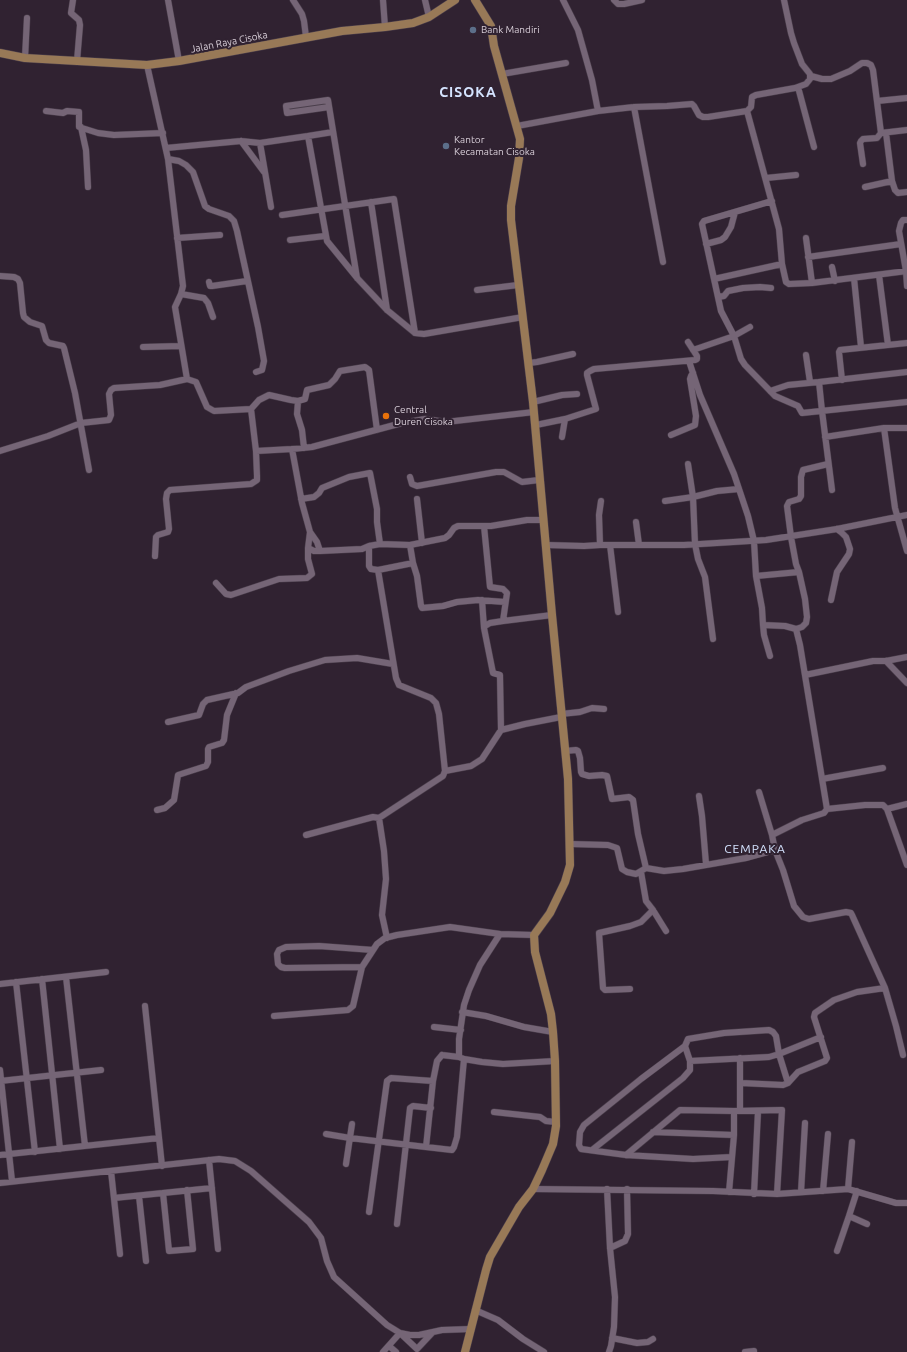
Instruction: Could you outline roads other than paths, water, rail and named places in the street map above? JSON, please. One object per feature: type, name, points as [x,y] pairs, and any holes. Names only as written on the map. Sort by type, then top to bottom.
[{"type":"street","points":[[73,0],[71,13],[79,20],[80,25],[77,61]]},
{"type":"street","points":[[168,0],[175,32],[179,61]]},
{"type":"street","points":[[293,0],[302,14],[306,37]]},
{"type":"street","points":[[383,0],[384,27]]},
{"type":"street","points":[[425,0],[429,18]]},
{"type":"street","points":[[465,1352],[490,1257],[519,1207],[533,1189],[553,1144],[556,1122],[553,1032],[551,1014],[536,952],[534,935],[550,913],[565,882],[570,865],[568,779],[539,480],[536,425],[511,220],[511,206],[519,158],[520,139],[494,46],[491,26],[475,0]]},
{"type":"street","points":[[563,0],[578,30],[592,80],[598,111]]},
{"type":"street","points":[[614,0],[618,4],[624,4],[642,0]]},
{"type":"street","points":[[784,0],[794,43],[802,64],[811,76],[822,79],[832,79],[850,71],[862,63],[867,63],[870,65],[873,70],[877,101],[892,181],[897,192],[907,192]]},
{"type":"street","name":"Jalan Raya Cisoka","points":[[0,52],[25,58],[147,65],[179,61],[342,31],[412,23],[429,18],[453,1]]},
{"type":"street","points":[[25,58],[27,18]]},
{"type":"street","points":[[502,74],[566,64]]},
{"type":"street","points":[[147,65],[168,159],[183,286],[175,307],[187,379]]},
{"type":"street","points":[[517,126],[598,111],[634,107],[692,104],[699,115],[703,117],[747,111],[751,107],[752,97],[798,87],[810,81],[811,76]]},
{"type":"street","points":[[798,87],[814,147]]},
{"type":"street","points":[[877,101],[907,98]]},
{"type":"street","points":[[329,107],[287,114],[286,106],[328,100],[358,279]]},
{"type":"street","points":[[634,107],[663,262]]},
{"type":"street","points":[[46,111],[63,113],[67,111],[79,112],[79,127],[81,127],[86,150],[88,187]]},
{"type":"street","points":[[747,111],[779,229],[782,264],[786,282],[789,284],[812,283],[906,271]]},
{"type":"street","points":[[81,127],[98,133],[114,135],[163,133]]},
{"type":"street","points":[[863,164],[861,141],[863,139],[878,138],[883,133],[907,130]]},
{"type":"street","points":[[166,148],[241,141],[260,143],[333,132]]},
{"type":"street","points":[[308,136],[327,241],[386,310],[415,333],[424,334],[523,317]]},
{"type":"street","points":[[241,141],[265,174]]},
{"type":"street","points":[[260,143],[271,208]]},
{"type":"street","points":[[168,159],[179,160],[193,172],[205,206],[209,209],[229,216],[234,222],[258,327],[264,361],[262,370],[256,372]]},
{"type":"street","points":[[766,178],[796,175]]},
{"type":"street","points":[[865,187],[892,181]]},
{"type":"street","points":[[282,215],[394,199],[415,333]]},
{"type":"street","points":[[772,201],[704,221],[702,224],[722,311],[734,336],[744,365],[770,391],[779,398],[798,406],[802,413],[907,402]]},
{"type":"street","points":[[371,202],[386,310]]},
{"type":"street","points":[[706,244],[721,240],[725,237],[731,227],[735,212]]},
{"type":"street","points":[[907,220],[903,220],[899,227],[907,286]]},
{"type":"street","points":[[177,238],[220,235]]},
{"type":"street","points":[[290,240],[325,236]]},
{"type":"street","points":[[806,238],[812,283]]},
{"type":"street","points":[[808,257],[901,244]]},
{"type":"street","points":[[714,279],[782,264]]},
{"type":"street","points":[[832,267],[835,280]]},
{"type":"street","points":[[879,275],[888,345]]},
{"type":"street","points":[[0,276],[14,277],[18,279],[20,283],[24,318],[30,322],[42,326],[46,340],[49,343],[63,346],[64,348],[71,373],[89,470]]},
{"type":"street","points":[[854,278],[861,347]]},
{"type":"street","points":[[209,282],[210,286],[212,286],[247,281]]},
{"type":"street","points":[[477,290],[518,285]]},
{"type":"street","points":[[718,297],[724,296],[726,292],[743,288],[760,286],[771,288]]},
{"type":"street","points":[[181,294],[204,298],[208,303],[213,317]]},
{"type":"street","points":[[693,350],[734,336],[750,327]]},
{"type":"street","points":[[536,425],[565,419],[596,409],[587,375],[588,372],[594,369],[689,361],[697,359],[697,356],[688,342]]},
{"type":"street","points":[[842,380],[839,351],[842,349],[907,343]]},
{"type":"street","points":[[143,347],[181,346]]},
{"type":"street","points":[[529,363],[573,354]]},
{"type":"street","points":[[806,355],[810,382]]},
{"type":"street","points":[[689,361],[700,395],[734,474],[754,541],[756,576],[762,608],[764,635],[770,656]]},
{"type":"street","points":[[0,451],[81,424],[109,420],[111,415],[109,394],[114,388],[160,385],[187,379],[196,382],[207,407],[214,411],[251,409],[259,400],[269,395],[298,401],[305,398],[308,390],[333,382],[340,371],[365,366],[369,370],[377,430]]},
{"type":"street","points":[[770,391],[788,385],[907,372]]},
{"type":"street","points":[[670,435],[695,425],[696,416],[690,379],[693,373]]},
{"type":"street","points":[[819,382],[832,490]]},
{"type":"street","points":[[533,402],[577,394]]},
{"type":"street","points":[[298,401],[297,414],[302,430],[304,448]]},
{"type":"street","points":[[155,556],[156,536],[168,532],[169,529],[166,499],[170,490],[251,484],[255,482],[257,476],[256,451],[251,409]]},
{"type":"street","points":[[256,451],[312,447],[402,423],[425,419],[446,422],[534,412]]},
{"type":"street","points":[[562,437],[565,419]]},
{"type":"street","points":[[826,437],[884,428],[907,428]]},
{"type":"street","points":[[884,428],[897,517],[907,551]]},
{"type":"street","points":[[292,449],[301,499],[310,532],[317,542],[320,551]]},
{"type":"street","points":[[688,464],[693,497],[695,544],[698,559],[705,577],[713,639]]},
{"type":"street","points":[[763,625],[796,628],[802,627],[806,623],[807,617],[805,598],[791,537],[788,506],[789,502],[799,499],[801,496],[801,477],[803,470],[828,464]]},
{"type":"street","points":[[410,477],[412,484],[417,486],[496,472],[504,472],[520,481],[539,480]]},
{"type":"street","points":[[301,499],[314,497],[322,488],[348,477],[370,473],[378,509],[377,522],[380,544]]},
{"type":"street","points":[[665,501],[693,497],[717,491],[739,489]]},
{"type":"street","points":[[417,499],[422,543]]},
{"type":"street","points":[[600,545],[599,515],[601,501]]},
{"type":"street","points":[[546,545],[584,546],[695,544],[754,541],[791,537],[907,515]]},
{"type":"street","points":[[308,548],[314,551],[320,551],[362,549],[380,544],[410,545],[445,538],[454,528],[458,526],[484,526],[527,520],[543,520]]},
{"type":"street","points":[[636,522],[639,545]]},
{"type":"street","points":[[484,526],[490,586],[503,589],[507,592],[503,621]]},
{"type":"street","points":[[831,600],[837,572],[849,554],[850,549],[846,537],[837,529]]},
{"type":"street","points":[[216,583],[226,594],[231,595],[279,579],[309,578],[312,574],[308,560],[308,540],[310,532]]},
{"type":"street","points":[[410,545],[422,608],[443,606],[465,601],[482,600],[505,602]]},
{"type":"street","points":[[610,545],[618,612]]},
{"type":"street","points":[[369,546],[369,566],[371,569],[378,570],[413,563]]},
{"type":"street","points":[[306,835],[373,817],[379,818],[443,776],[445,771],[439,714],[436,703],[431,698],[399,685],[396,678],[378,570]]},
{"type":"street","points":[[756,576],[799,572]]},
{"type":"street","points":[[445,771],[471,766],[482,759],[501,730],[500,675],[493,673],[484,628],[482,600]]},
{"type":"street","points":[[484,628],[490,623],[552,615]]},
{"type":"street","points":[[772,835],[802,820],[824,813],[827,808],[796,628]]},
{"type":"street","points":[[805,675],[873,661],[886,661],[907,657]]},
{"type":"street","points":[[168,722],[199,716],[203,704],[207,700],[236,694],[246,687],[289,671],[325,660],[357,658],[393,664]]},
{"type":"street","points":[[886,661],[907,683]]},
{"type":"street","points":[[157,810],[165,808],[174,800],[178,775],[206,766],[208,762],[209,747],[224,740],[226,715],[236,694]]},
{"type":"street","points":[[501,730],[592,708],[604,709]]},
{"type":"street","points":[[565,751],[578,751],[582,774],[589,776],[607,776],[612,799],[629,797],[633,800],[644,870],[646,901],[666,931]]},
{"type":"street","points":[[822,779],[883,768]]},
{"type":"street","points":[[758,792],[772,835],[775,850],[796,910],[804,917],[809,919],[850,912],[885,988],[903,1055]]},
{"type":"street","points":[[699,796],[706,864]]},
{"type":"street","points":[[827,808],[878,804],[883,805],[887,809],[907,865]]},
{"type":"street","points":[[887,809],[907,804]]},
{"type":"street","points":[[379,818],[384,851],[386,879],[382,915],[387,938]]},
{"type":"street","points":[[570,844],[608,845],[617,848],[619,850],[622,869],[624,871],[636,874],[644,870],[664,871],[731,861],[775,850]]},
{"type":"street","points":[[630,989],[605,990],[603,988],[599,933],[641,922],[653,910]]},
{"type":"street","points":[[274,1016],[348,1010],[353,1006],[362,967],[377,944],[387,938],[450,927],[500,934],[534,935]]},
{"type":"street","points":[[326,1134],[452,1150],[457,1137],[462,1058],[462,1012],[469,990],[480,965],[500,934]]},
{"type":"street","points":[[362,967],[285,968],[278,964],[277,954],[279,950],[286,947],[319,946],[373,950]]},
{"type":"street","points":[[0,984],[106,972]]},
{"type":"street","points":[[66,976],[85,1146]]},
{"type":"street","points":[[42,979],[60,1149]]},
{"type":"street","points":[[16,982],[35,1152]]},
{"type":"street","points":[[741,1083],[783,1085],[788,1083],[798,1072],[827,1060],[822,1037],[814,1017],[816,1011],[834,1000],[851,994],[885,988]]},
{"type":"street","points":[[145,1006],[162,1166]]},
{"type":"street","points":[[462,1012],[486,1016],[524,1027],[553,1032]]},
{"type":"street","points":[[434,1027],[461,1030]]},
{"type":"street","points":[[732,1157],[693,1159],[626,1155],[582,1149],[579,1144],[580,1132],[584,1124],[685,1046],[688,1038],[724,1033],[769,1030],[774,1032],[788,1083]]},
{"type":"street","points":[[690,1061],[769,1057],[822,1037]]},
{"type":"street","points":[[592,1150],[683,1078],[690,1070],[690,1061],[685,1046]]},
{"type":"street","points":[[426,1147],[433,1081],[439,1058],[442,1056],[503,1064],[555,1061]]},
{"type":"street","points":[[729,1192],[734,1135],[741,1083],[740,1058]]},
{"type":"street","points":[[0,1070],[12,1182]]},
{"type":"street","points":[[1,1081],[101,1070]]},
{"type":"street","points":[[370,1212],[378,1141],[387,1082],[389,1079],[433,1081]]},
{"type":"street","points":[[398,1224],[410,1108],[413,1106],[431,1108]]},
{"type":"street","points":[[626,1155],[680,1110],[782,1110],[777,1194]]},
{"type":"street","points":[[754,1194],[758,1111]]},
{"type":"street","points":[[494,1112],[540,1118],[546,1121],[556,1122]]},
{"type":"street","points":[[801,1192],[805,1123]]},
{"type":"street","points":[[346,1164],[352,1124]]},
{"type":"street","points":[[653,1132],[734,1135]]},
{"type":"street","points":[[823,1191],[828,1134]]},
{"type":"street","points":[[0,1156],[159,1138]]},
{"type":"street","points":[[848,1189],[852,1142]]},
{"type":"street","points":[[0,1183],[209,1160],[227,1159],[235,1161],[251,1171],[309,1222],[321,1238],[327,1261],[334,1277],[387,1325],[400,1333],[418,1350],[432,1333]]},
{"type":"street","points":[[209,1160],[218,1250]]},
{"type":"street","points":[[111,1171],[120,1254]]},
{"type":"street","points":[[114,1198],[212,1188]]},
{"type":"street","points":[[533,1189],[627,1189],[754,1194],[777,1194],[848,1189],[896,1203],[907,1203]]},
{"type":"street","points":[[607,1189],[610,1248],[615,1297],[612,1338],[609,1352]]},
{"type":"street","points":[[610,1248],[625,1241],[628,1234],[627,1189]]},
{"type":"street","points":[[163,1193],[169,1251],[193,1248],[187,1190]]},
{"type":"street","points":[[837,1251],[857,1192]]},
{"type":"street","points":[[139,1196],[146,1261]]},
{"type":"street","points":[[850,1216],[866,1224]]},
{"type":"street","points":[[475,1310],[498,1320],[523,1339],[544,1352]]},
{"type":"street","points":[[400,1333],[419,1335],[442,1330],[471,1329]]},
{"type":"street","points":[[383,1352],[400,1333]]},
{"type":"street","points":[[612,1338],[637,1343],[648,1342],[653,1338]]},
{"type":"street","points":[[389,1346],[396,1352]]},
{"type":"street","points":[[745,1352],[754,1351]]},
{"type":"place","name":"Bank Mandiri","points":[[473,30]]},
{"type":"place","name":"Kantor Kecamatan Cisoka","points":[[446,146]]},
{"type":"place","name":"Central Duren Cisoka","points":[[386,416]]},
{"type":"district","name":"CISOKA","points":[[468,92]]},
{"type":"district","name":"CEMPAKA","points":[[755,849]]}]
